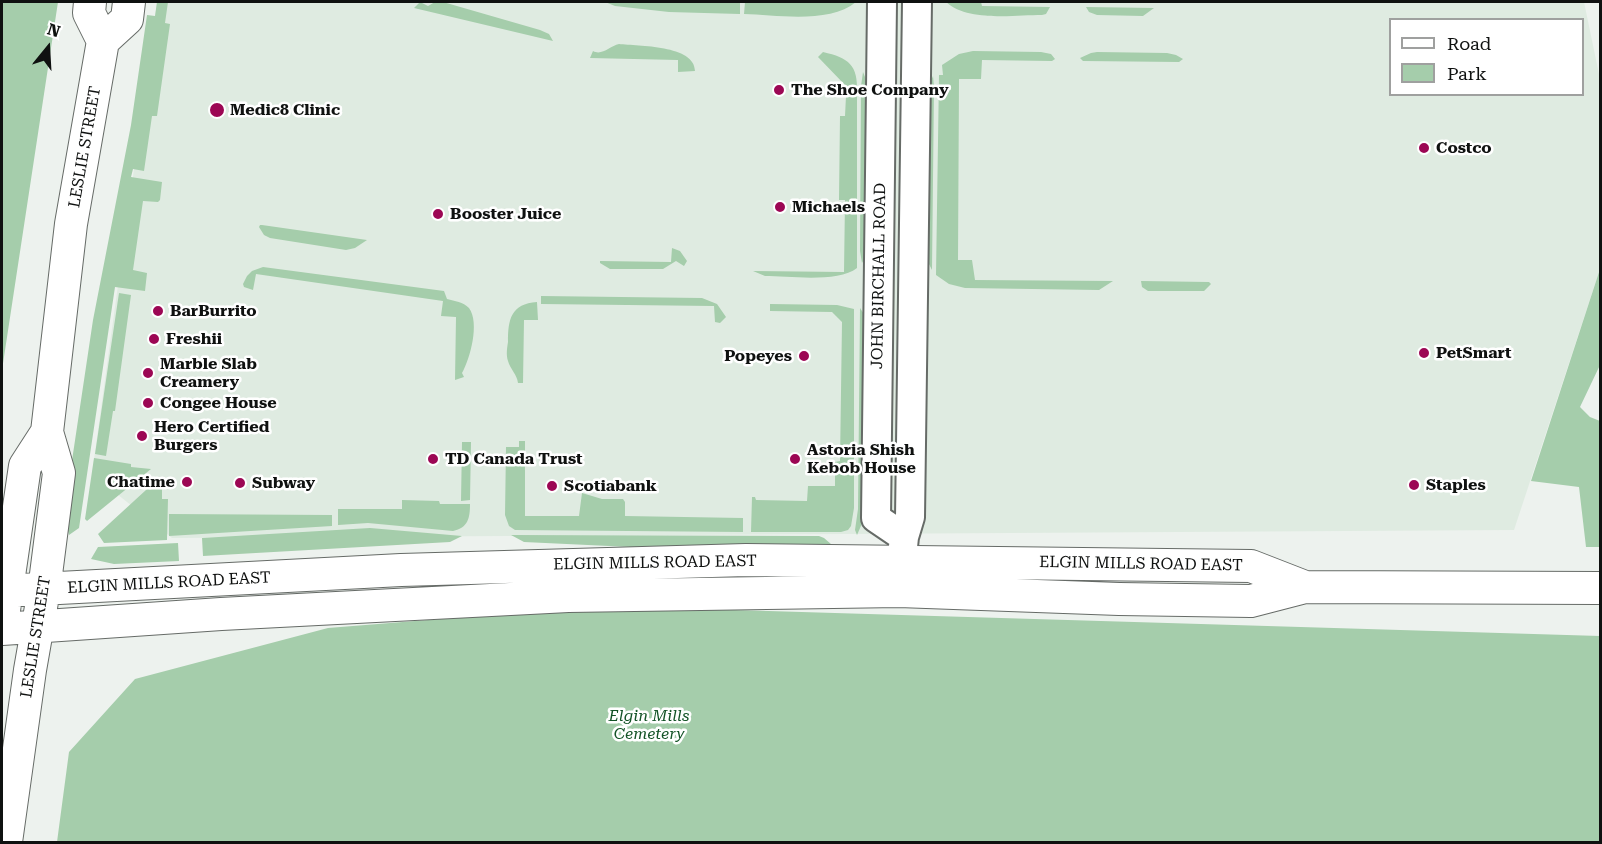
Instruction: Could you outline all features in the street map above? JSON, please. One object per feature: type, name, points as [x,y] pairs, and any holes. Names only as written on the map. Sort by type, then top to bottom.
[{"type":"main road","points":[[90,2],[88,13],[103,41],[127,19],[129,2]]},
{"type":"main road","name":"LESLIE STREET","points":[[6,843],[59,473],[46,432],[71,224],[103,41]]},
{"type":"main road","name":"LESLIE STREET","points":[[2,627],[5,591],[25,466],[46,432]]},
{"type":"main road","name":"ELGIN MILLS ROAD EAST","points":[[5,591],[423,569],[746,560],[901,563],[1119,599],[1251,601],[1305,587],[1600,588]]},
{"type":"main road","name":"ELGIN MILLS ROAD EAST","points":[[2,627],[38,628],[75,623],[232,613],[568,596],[901,563]]},
{"type":"street","name":"JOHN BIRCHALL ROAD","points":[[882,2],[876,518],[901,563]]},
{"type":"street","name":"JOHN BIRCHALL ROAD","points":[[901,563],[910,517],[917,2]]},
{"type":"shaded area","points":[[157,2],[1584,2],[1600,79],[1600,269],[1514,530],[172,538],[92,474]]},
{"type":"green space","points":[[2,2],[58,2],[2,370]]},
{"type":"green space","points":[[157,2],[168,2],[165,23],[170,24],[157,116],[152,116],[144,171],[133,169],[131,177],[162,182],[158,202],[143,201],[133,270],[147,273],[145,291],[115,287],[79,528],[69,535],[64,514],[93,320],[131,125],[147,15],[155,16]]},
{"type":"green space","points":[[420,2],[428,6],[435,2],[443,2],[540,30],[549,34],[553,41],[414,8]]},
{"type":"green space","points":[[605,2],[740,2],[740,14],[669,12],[615,6]]},
{"type":"green space","points":[[745,2],[856,2],[832,13],[803,17],[744,14]]},
{"type":"green space","points":[[946,2],[981,2],[982,6],[1050,7],[1046,14],[1042,15],[992,16],[966,12]]},
{"type":"green space","points":[[1086,7],[1154,8],[1143,16],[1097,15],[1089,12]]},
{"type":"green space","points":[[619,44],[664,48],[676,52],[693,62],[695,71],[678,72],[678,60],[590,58],[593,51],[603,52]]},
{"type":"green space","points":[[973,51],[1041,52],[1051,54],[1055,59],[1052,61],[982,60],[981,79],[959,79],[958,260],[972,260],[975,280],[1113,281],[1099,290],[965,288],[949,284],[936,275],[939,75],[943,75],[942,65],[959,54]]},
{"type":"green space","points":[[823,52],[839,57],[850,64],[856,75],[857,92],[846,92],[845,85],[818,57]]},
{"type":"green space","points":[[1097,52],[1167,53],[1183,59],[1179,62],[1083,61],[1080,58]]},
{"type":"green space","points":[[863,72],[869,87],[865,257],[862,263],[860,251]]},
{"type":"green space","points":[[933,76],[932,270],[926,258],[930,83]]},
{"type":"green space","points":[[846,96],[857,96],[857,268],[838,276],[813,278],[765,276],[753,271],[844,272],[845,200],[839,200],[840,116],[845,116]]},
{"type":"green space","points":[[260,225],[367,240],[355,248],[346,250],[270,238],[264,235]]},
{"type":"green space","points":[[672,248],[680,251],[687,261],[684,266],[676,261],[663,269],[610,269],[600,263],[600,261],[671,262]]},
{"type":"green space","points":[[263,267],[444,291],[447,299],[464,304],[469,308],[474,323],[473,341],[462,373],[464,377],[455,380],[456,317],[441,316],[443,301],[256,274],[253,290],[244,287],[247,276],[252,271]]},
{"type":"green space","points":[[1600,269],[1600,365],[1580,407],[1590,417],[1600,421],[1600,547],[1586,547],[1579,487],[1531,481]]},
{"type":"green space","points":[[1141,281],[1209,282],[1211,284],[1204,291],[1148,291],[1142,287]]},
{"type":"green space","points":[[119,293],[131,295],[115,411],[113,411],[106,456],[95,454]]},
{"type":"green space","points":[[541,296],[702,298],[717,304],[726,317],[720,323],[715,322],[714,306],[541,304]]},
{"type":"green space","points":[[537,302],[538,320],[524,320],[523,383],[518,383],[507,356],[510,320],[516,309],[528,303]]},
{"type":"green space","points":[[770,304],[837,305],[854,309],[854,508],[851,526],[848,530],[841,532],[751,532],[752,497],[756,500],[807,501],[808,486],[835,486],[835,462],[840,461],[842,322],[832,312],[770,311]]},
{"type":"green space","points":[[860,308],[864,314],[864,519],[857,535],[855,530],[858,509]]},
{"type":"green space","points":[[519,441],[525,441],[525,516],[579,516],[582,493],[602,499],[623,499],[625,516],[743,518],[743,532],[515,530],[509,526],[505,515],[506,447],[519,447]]},
{"type":"green space","points":[[462,442],[471,442],[470,500],[461,501]]},
{"type":"green space","points":[[94,458],[131,464],[131,467],[151,469],[87,521],[85,519]]},
{"type":"green space","points":[[158,479],[162,484],[162,499],[168,499],[167,540],[104,543],[98,534]]},
{"type":"green space","points":[[402,500],[470,504],[469,518],[465,525],[453,531],[368,523],[338,525],[338,509],[402,509]]},
{"type":"green space","points":[[169,514],[332,515],[332,526],[169,536]]},
{"type":"green space","points":[[370,528],[462,536],[450,542],[203,556],[202,538]]},
{"type":"green space","points":[[511,535],[819,536],[838,550],[758,553],[524,542]]},
{"type":"green space","points":[[178,543],[179,561],[114,564],[91,559],[98,547]]},
{"type":"green space","name":"Elgin Mills Cemetery","points":[[602,606],[1600,636],[1600,842],[57,842],[69,752],[135,679],[328,628]]},
{"type":"place","name":"The Shoe Company","points":[[779,90]]},
{"type":"place","name":"Medic8 Clinic","points":[[217,110]]},
{"type":"place","name":"Costco","points":[[1424,148]]},
{"type":"place","name":"Michaels","points":[[780,207]]},
{"type":"place","name":"Booster Juice","points":[[438,214]]},
{"type":"place","name":"BarBurrito","points":[[158,311]]},
{"type":"place","name":"Freshii","points":[[154,339]]},
{"type":"place","name":"PetSmart","points":[[1424,353]]},
{"type":"place","name":"Popeyes","points":[[804,356]]},
{"type":"place","name":"Marble Slab Creamery","points":[[148,373]]},
{"type":"place","name":"Congee House","points":[[148,403]]},
{"type":"place","name":"Hero Certified Burgers","points":[[142,436]]},
{"type":"place","name":"TD Canada Trust","points":[[433,459]]},
{"type":"place","name":"Astoria Shish Kebob House","points":[[795,459]]},
{"type":"place","name":"Chatime","points":[[187,482]]},
{"type":"place","name":"Subway","points":[[240,483]]},
{"type":"place","name":"Staples","points":[[1414,485]]},
{"type":"place","name":"Scotiabank","points":[[552,486]]}]
